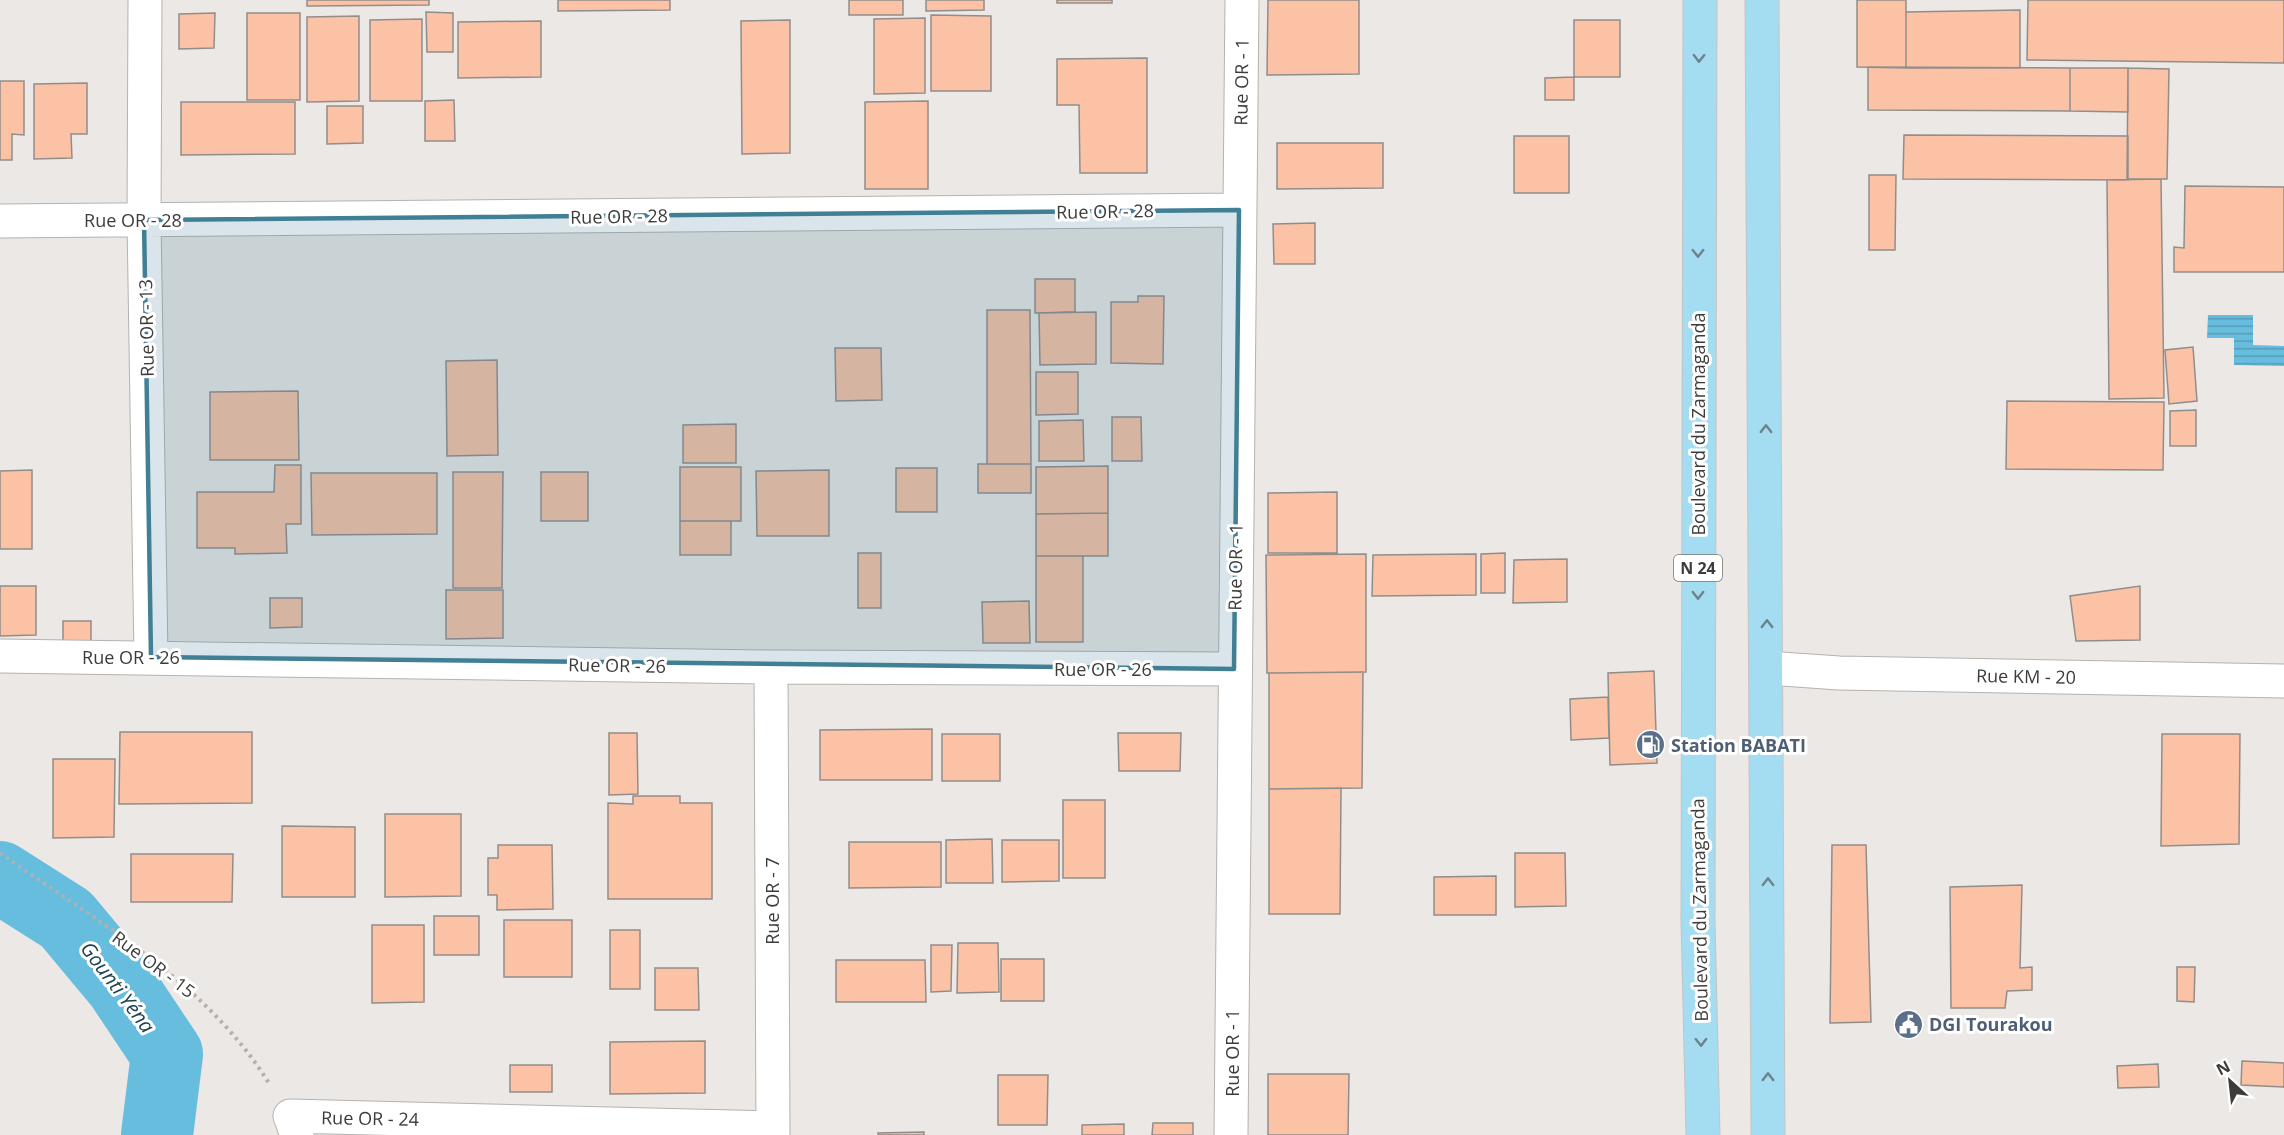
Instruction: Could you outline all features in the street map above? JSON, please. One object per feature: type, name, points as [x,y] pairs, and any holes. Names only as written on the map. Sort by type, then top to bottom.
[{"type":"main road","name":"Boulevard du Zarmaganda","points":[[1700,0],[1698,921],[1703,1135]]},
{"type":"main road","points":[[1762,0],[1768,668],[1768,1135]]},
{"type":"street","name":"Rue OR - 13","points":[[145,0],[144,220],[151,657]]},
{"type":"street","name":"Rue OR - 1","points":[[1231,1135],[1242,0]]},
{"type":"street","name":"Rue OR - 28","points":[[0,221],[1239,210]]},
{"type":"street","name":"Rue OR - 26","points":[[0,656],[771,668],[1234,669]]},
{"type":"street","name":"Rue OR - 7","points":[[771,668],[773,1131]]},
{"type":"street","name":"Rue KM - 20","points":[[1768,668],[1839,673],[2284,681]]},
{"type":"street","name":"Rue OR - 24","points":[[293,1126],[773,1131]]},
{"type":"path","name":"Rue OR - 15","points":[[0,853],[179,980],[219,1018],[240,1044],[293,1126]]},
{"type":"highlighted area","points":[[1239,210],[1234,669],[151,657],[144,220]]},
{"type":"water","points":[[2208,315],[2253,315],[2253,345],[2284,346],[2284,366],[2234,365],[2234,338],[2207,338]]},
{"type":"building","points":[[307,0],[429,0],[429,5],[307,6]]},
{"type":"building","points":[[558,0],[670,0],[670,10],[558,11]]},
{"type":"building","points":[[849,0],[903,0],[903,15],[849,15]]},
{"type":"building","points":[[926,0],[984,0],[984,10],[926,11]]},
{"type":"building","points":[[1057,0],[1112,0],[1112,3],[1057,3]]},
{"type":"building","points":[[1268,0],[1359,0],[1359,74],[1267,75]]},
{"type":"building","points":[[1857,0],[1906,0],[1906,68],[1857,67]]},
{"type":"building","points":[[2028,0],[2284,0],[2284,63],[2027,60]]},
{"type":"building","points":[[2020,10],[2020,68],[1906,68],[1906,12]]},
{"type":"building","points":[[426,12],[453,13],[453,52],[427,52]]},
{"type":"building","points":[[215,13],[214,48],[179,49],[179,14]]},
{"type":"building","points":[[247,13],[300,13],[300,100],[247,100]]},
{"type":"building","points":[[931,15],[991,16],[991,91],[931,91]]},
{"type":"building","points":[[359,16],[359,101],[307,102],[307,17]]},
{"type":"building","points":[[925,18],[925,93],[874,94],[874,19]]},
{"type":"building","points":[[422,19],[422,101],[370,101],[370,20]]},
{"type":"building","points":[[790,20],[790,153],[742,154],[741,21]]},
{"type":"building","points":[[1574,20],[1620,20],[1620,77],[1574,77]]},
{"type":"building","points":[[541,21],[541,77],[458,78],[458,22]]},
{"type":"building","points":[[1147,58],[1147,173],[1080,173],[1079,105],[1057,105],[1057,59]]},
{"type":"building","points":[[1868,67],[2070,68],[2070,111],[1868,110]]},
{"type":"building","points":[[2070,68],[2128,68],[2128,112],[2070,111]]},
{"type":"building","points":[[2128,68],[2169,69],[2167,179],[2127,179]]},
{"type":"building","points":[[1574,77],[1574,100],[1545,100],[1545,78]]},
{"type":"building","points":[[0,81],[24,81],[24,135],[12,134],[12,160],[0,160]]},
{"type":"building","points":[[87,83],[87,134],[71,134],[72,158],[34,159],[34,84]]},
{"type":"building","points":[[454,100],[455,141],[425,141],[425,101]]},
{"type":"building","points":[[928,101],[928,189],[865,189],[865,102]]},
{"type":"building","points":[[181,102],[295,102],[295,154],[181,155]]},
{"type":"building","points":[[327,106],[363,106],[363,143],[327,144]]},
{"type":"building","points":[[1904,135],[2128,136],[2128,180],[1903,179]]},
{"type":"building","points":[[1514,136],[1569,136],[1569,193],[1514,193]]},
{"type":"building","points":[[1277,143],[1383,143],[1383,188],[1277,189]]},
{"type":"building","points":[[1869,175],[1896,175],[1895,250],[1869,250]]},
{"type":"building","points":[[2161,179],[2164,398],[2109,399],[2107,180]]},
{"type":"building","points":[[2185,186],[2284,187],[2284,272],[2174,272],[2174,247],[2184,248]]},
{"type":"building","points":[[1315,223],[1315,264],[1274,264],[1273,224]]},
{"type":"building","points":[[1035,279],[1075,279],[1075,312],[1035,313]]},
{"type":"building","points":[[1138,296],[1164,296],[1163,364],[1111,363],[1111,302],[1138,302]]},
{"type":"building","points":[[987,310],[1030,310],[1031,464],[987,464]]},
{"type":"building","points":[[1096,312],[1096,364],[1040,365],[1039,313]]},
{"type":"building","points":[[2193,347],[2197,401],[2169,404],[2165,350]]},
{"type":"building","points":[[835,348],[881,348],[882,400],[836,401]]},
{"type":"building","points":[[497,360],[498,455],[447,456],[446,361]]},
{"type":"building","points":[[1036,372],[1078,372],[1078,414],[1036,415]]},
{"type":"building","points":[[298,391],[299,460],[210,460],[210,392]]},
{"type":"building","points":[[2007,401],[2164,402],[2163,470],[2006,469]]},
{"type":"building","points":[[2196,410],[2196,446],[2170,446],[2170,411]]},
{"type":"building","points":[[1112,417],[1141,417],[1142,461],[1112,461]]},
{"type":"building","points":[[1083,420],[1084,461],[1039,461],[1039,421]]},
{"type":"building","points":[[736,424],[736,463],[683,463],[683,425]]},
{"type":"building","points":[[978,464],[1031,464],[1031,493],[978,493]]},
{"type":"building","points":[[275,465],[301,465],[301,524],[286,524],[287,553],[235,554],[235,548],[197,548],[197,492],[274,492]]},
{"type":"building","points":[[1108,466],[1108,513],[1036,514],[1036,467]]},
{"type":"building","points":[[680,467],[741,467],[741,521],[680,521]]},
{"type":"building","points":[[896,468],[937,468],[937,512],[896,512]]},
{"type":"building","points":[[32,470],[32,549],[0,549],[0,471]]},
{"type":"building","points":[[829,470],[829,536],[757,536],[756,471]]},
{"type":"building","points":[[453,472],[503,472],[502,588],[453,588]]},
{"type":"building","points":[[541,472],[588,472],[588,521],[541,521]]},
{"type":"building","points":[[311,473],[437,473],[437,534],[312,535]]},
{"type":"building","points":[[1337,492],[1337,553],[1268,553],[1268,493]]},
{"type":"building","points":[[1108,513],[1108,556],[1036,556],[1036,514]]},
{"type":"building","points":[[680,521],[731,521],[731,555],[680,555]]},
{"type":"building","points":[[858,553],[881,553],[881,608],[858,608]]},
{"type":"building","points":[[1505,553],[1505,593],[1481,593],[1481,554]]},
{"type":"building","points":[[1366,554],[1366,672],[1267,673],[1266,555]]},
{"type":"building","points":[[1476,554],[1476,595],[1372,596],[1373,555]]},
{"type":"building","points":[[1036,556],[1083,556],[1083,642],[1036,642]]},
{"type":"building","points":[[1567,559],[1567,602],[1513,603],[1514,560]]},
{"type":"building","points":[[0,586],[36,586],[36,635],[0,636]]},
{"type":"building","points":[[2140,586],[2140,640],[2076,641],[2070,596]]},
{"type":"building","points":[[446,590],[503,590],[503,638],[446,639]]},
{"type":"building","points":[[270,598],[302,598],[302,627],[270,628]]},
{"type":"building","points":[[1029,601],[1030,643],[983,643],[982,602]]},
{"type":"building","points":[[63,621],[91,621],[91,644],[63,645]]},
{"type":"building","points":[[1654,671],[1657,763],[1610,765],[1608,673]]},
{"type":"building","points":[[1363,672],[1362,788],[1269,789],[1269,673]]},
{"type":"building","points":[[1608,697],[1609,738],[1571,740],[1570,699]]},
{"type":"building","points":[[932,729],[932,780],[820,780],[820,730]]},
{"type":"building","points":[[120,732],[252,732],[252,803],[119,804]]},
{"type":"building","points":[[609,733],[637,733],[638,794],[609,795]]},
{"type":"building","points":[[1118,733],[1181,733],[1180,771],[1119,771]]},
{"type":"building","points":[[942,734],[1000,734],[1000,781],[942,781]]},
{"type":"building","points":[[2162,734],[2240,734],[2239,844],[2161,846]]},
{"type":"building","points":[[53,759],[115,759],[114,837],[53,838]]},
{"type":"building","points":[[1341,788],[1340,914],[1269,914],[1269,789]]},
{"type":"building","points":[[633,796],[680,796],[680,803],[712,803],[712,899],[608,899],[608,803],[633,804]]},
{"type":"building","points":[[1063,800],[1105,800],[1105,878],[1063,878]]},
{"type":"building","points":[[385,814],[461,814],[461,896],[385,897]]},
{"type":"building","points":[[282,826],[355,827],[355,897],[282,897]]},
{"type":"building","points":[[992,839],[993,883],[946,883],[946,840]]},
{"type":"building","points":[[1002,840],[1059,840],[1059,881],[1002,882]]},
{"type":"building","points":[[849,842],[941,842],[941,887],[849,888]]},
{"type":"building","points":[[498,845],[552,845],[553,909],[497,910],[497,895],[488,895],[488,858],[498,858]]},
{"type":"building","points":[[1832,845],[1866,845],[1871,1022],[1830,1023]]},
{"type":"building","points":[[1515,853],[1565,853],[1566,906],[1515,907]]},
{"type":"building","points":[[131,854],[233,854],[232,902],[131,902]]},
{"type":"building","points":[[1496,876],[1496,915],[1434,915],[1434,877]]},
{"type":"building","points":[[2022,885],[2020,968],[2032,967],[2032,990],[2007,991],[2005,1008],[1951,1008],[1950,887]]},
{"type":"building","points":[[434,916],[479,916],[479,955],[434,955]]},
{"type":"building","points":[[504,920],[572,920],[572,977],[504,977]]},
{"type":"building","points":[[372,925],[424,925],[424,1002],[372,1003]]},
{"type":"building","points":[[610,930],[640,930],[640,989],[610,989]]},
{"type":"building","points":[[958,943],[998,943],[999,992],[957,993]]},
{"type":"building","points":[[931,945],[952,945],[951,991],[931,992]]},
{"type":"building","points":[[1001,959],[1044,959],[1044,1001],[1001,1001]]},
{"type":"building","points":[[836,960],[925,960],[926,1002],[836,1002]]},
{"type":"building","points":[[2177,967],[2195,967],[2194,1002],[2177,1001]]},
{"type":"building","points":[[655,968],[698,968],[699,1010],[655,1010]]},
{"type":"building","points":[[705,1041],[705,1093],[610,1094],[610,1042]]},
{"type":"building","points":[[2242,1061],[2284,1063],[2284,1087],[2241,1085]]},
{"type":"building","points":[[2158,1064],[2159,1087],[2118,1088],[2117,1066]]},
{"type":"building","points":[[510,1065],[552,1065],[552,1092],[510,1092]]},
{"type":"building","points":[[1268,1074],[1349,1074],[1348,1135],[1268,1135]]},
{"type":"building","points":[[998,1075],[1048,1075],[1047,1125],[998,1125]]},
{"type":"building","points":[[1153,1123],[1193,1123],[1193,1135],[1152,1135]]},
{"type":"building","points":[[1124,1124],[1124,1135],[1082,1135],[1082,1125]]},
{"type":"building","points":[[924,1132],[924,1135],[878,1135],[878,1133]]},
{"type":"waterway","name":"Gounti Yéna","points":[[0,877],[66,919],[121,985],[167,1054],[157,1135]]},
{"type":"place","name":"Station BABATI","points":[[1650,745]]},
{"type":"place","name":"DGI Tourakou","points":[[1908,1024]]}]
